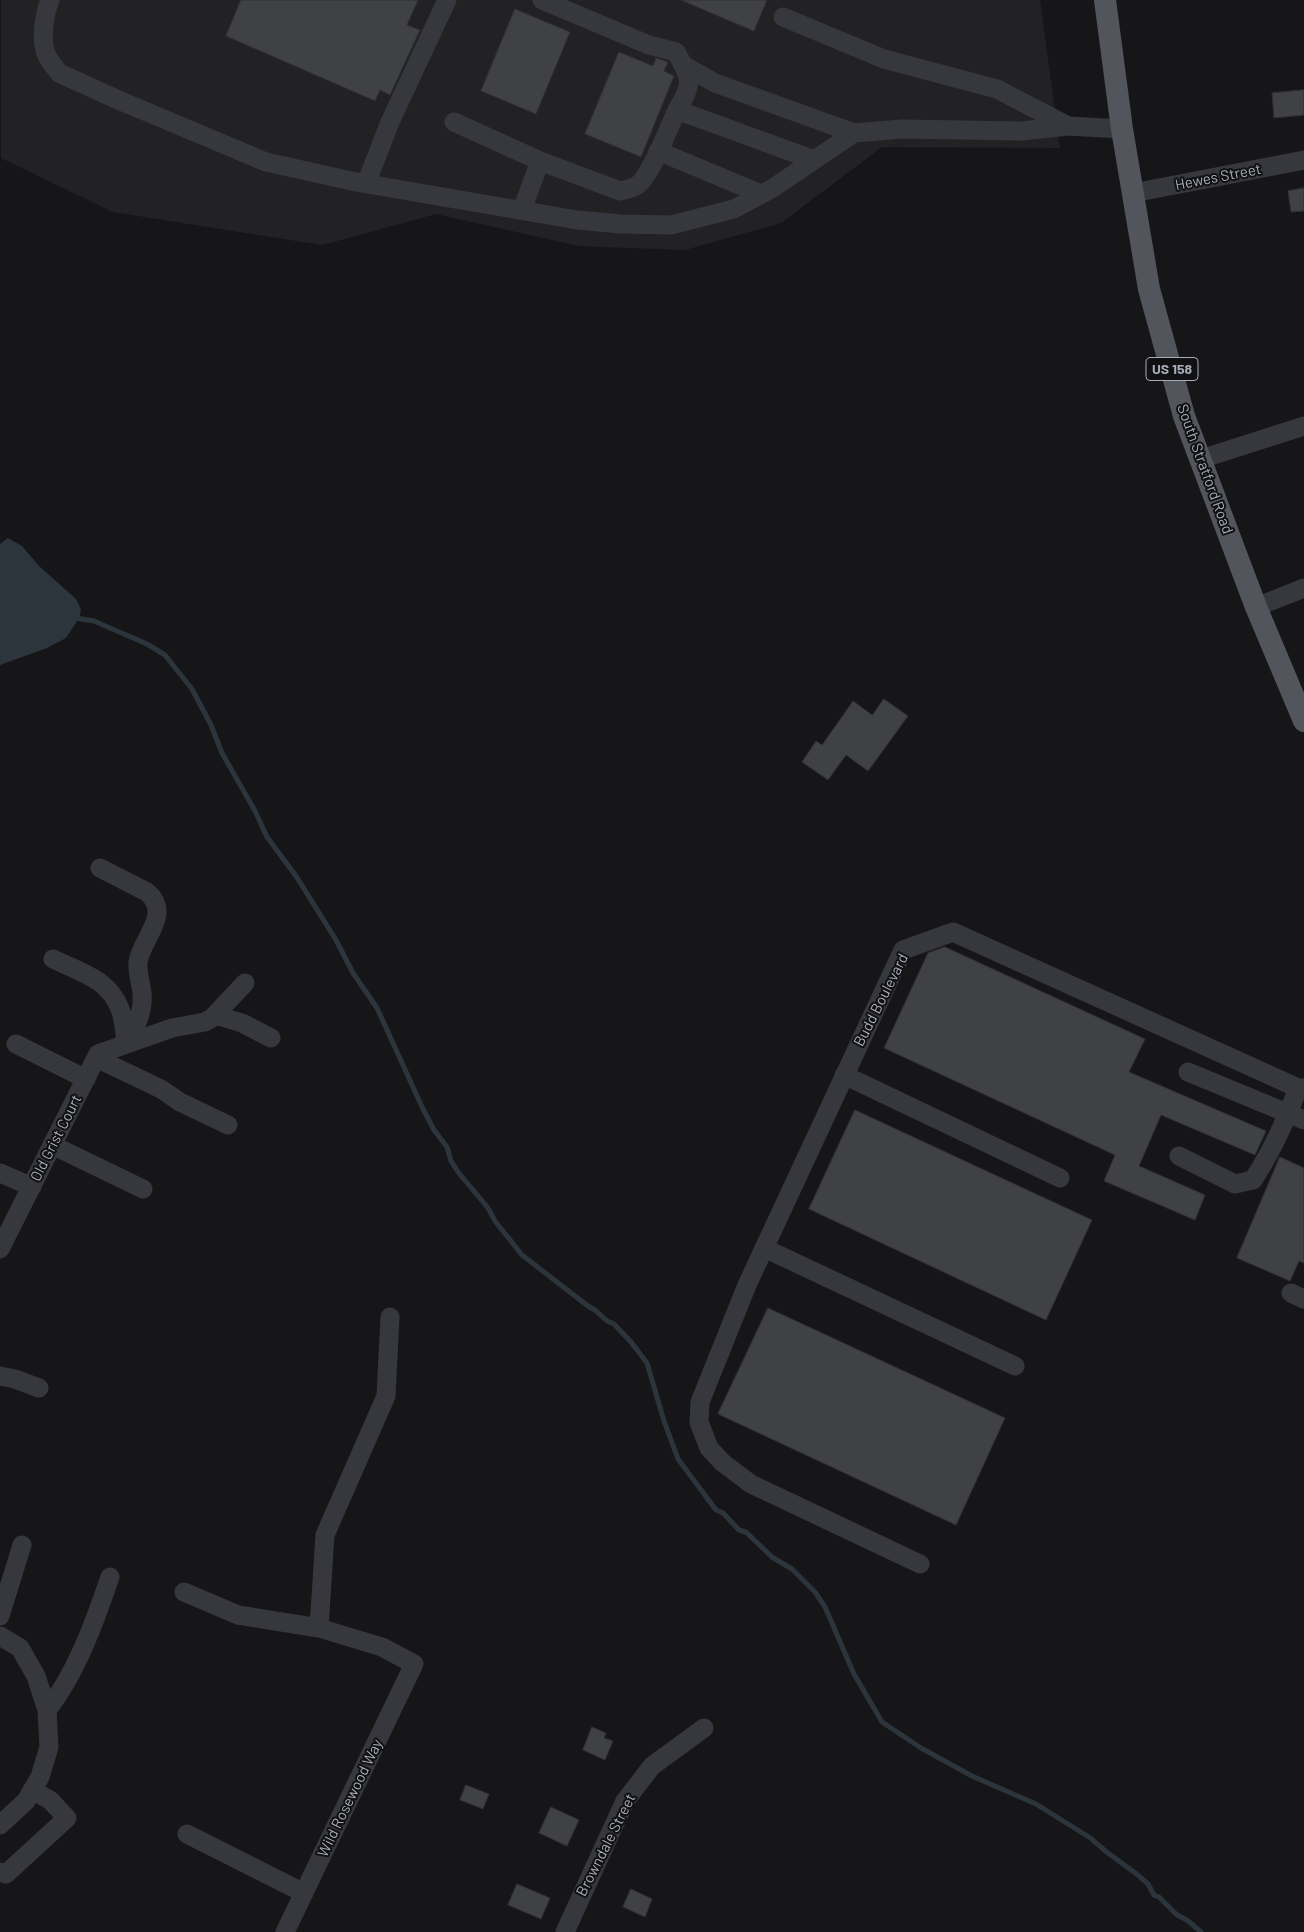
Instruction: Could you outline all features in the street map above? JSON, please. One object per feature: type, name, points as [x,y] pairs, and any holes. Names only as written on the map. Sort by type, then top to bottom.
[{"type":"main road","name":"South Stratford Road","points":[[1106,0],[1122,129],[1149,289],[1184,416],[1256,607],[1304,721]]},
{"type":"street","points":[[50,0],[46,8],[43,30],[47,55],[59,72],[116,99],[266,162],[366,184],[577,220],[621,224],[671,225],[734,209],[761,194],[854,133]]},
{"type":"street","points":[[366,184],[390,122],[446,0]]},
{"type":"street","points":[[454,122],[540,160],[620,191],[631,189],[641,182],[687,92],[690,82],[676,52],[649,46],[542,0]]},
{"type":"street","points":[[783,17],[884,59],[997,89],[1068,126]]},
{"type":"street","points":[[683,65],[715,83],[854,133],[902,129],[1021,131],[1068,126],[1122,129]]},
{"type":"street","points":[[677,110],[814,160]]},
{"type":"street","points":[[658,151],[761,194]]},
{"type":"street","points":[[522,210],[540,160]]},
{"type":"street","name":"Hewes Street","points":[[1133,193],[1304,160]]},
{"type":"street","points":[[1200,459],[1304,426]]},
{"type":"street","points":[[1256,607],[1304,588]]},
{"type":"street","points":[[100,868],[148,892],[152,896],[158,911],[155,925],[140,953],[138,963],[142,1005],[138,1022],[126,1044]]},
{"type":"street","name":"Budd Boulevard","points":[[920,1564],[751,1484],[724,1463],[709,1448],[699,1422],[700,1402],[747,1285],[903,950],[953,932],[1301,1088]]},
{"type":"street","points":[[53,959],[96,979],[106,986],[120,1009],[126,1044]]},
{"type":"street","points":[[228,1125],[180,1102],[161,1089],[96,1058],[98,1054],[172,1028],[205,1022],[215,1016],[245,984]]},
{"type":"street","points":[[215,1016],[242,1023],[271,1038]]},
{"type":"street","points":[[16,1044],[86,1079]]},
{"type":"street","name":"Old Grist Court","points":[[0,1249],[96,1058]]},
{"type":"street","points":[[1188,1072],[1296,1117]]},
{"type":"street","points":[[844,1076],[1060,1178]]},
{"type":"street","points":[[1179,1156],[1235,1184],[1254,1180],[1296,1117],[1301,1088]]},
{"type":"street","points":[[52,1145],[144,1189]]},
{"type":"street","points":[[0,1173],[32,1187]]},
{"type":"street","points":[[764,1248],[1015,1366]]},
{"type":"street","points":[[184,1592],[238,1615],[319,1628],[325,1535],[386,1396],[390,1317]]},
{"type":"street","points":[[0,1376],[15,1379],[39,1388]]},
{"type":"street","points":[[0,1616],[22,1545]]},
{"type":"street","points":[[47,1710],[65,1686],[95,1620],[110,1577]]},
{"type":"street","name":"Wild Rosewood Way","points":[[285,1932],[414,1664],[382,1647],[319,1628]]},
{"type":"street","points":[[0,1636],[20,1648],[36,1676],[47,1710],[49,1746],[40,1777],[26,1801],[0,1825]]},
{"type":"street","name":"Browndale Street","points":[[565,1932],[625,1800],[652,1766],[704,1728]]},
{"type":"street","points":[[0,1872],[6,1874],[67,1818],[50,1800],[32,1790]]},
{"type":"street","points":[[187,1834],[304,1893]]},
{"type":"shaded area","points":[[1,0],[1040,0],[1060,148],[882,147],[781,223],[685,250],[579,246],[436,214],[322,245],[113,212],[1,158]]},
{"type":"shaded area","points":[[8,538],[22,546],[39,566],[76,599],[81,610],[79,618],[66,638],[47,648],[0,665],[0,544]]},
{"type":"building","points":[[241,0],[418,0],[407,25],[420,30],[390,95],[380,90],[375,101],[226,36]]},
{"type":"building","points":[[681,0],[767,0],[754,31]]},
{"type":"building","points":[[515,9],[570,32],[536,114],[481,91]]},
{"type":"building","points":[[619,52],[653,66],[656,58],[668,62],[664,71],[674,76],[641,157],[585,134]]},
{"type":"building","points":[[1304,90],[1304,115],[1274,118],[1272,93]]},
{"type":"building","points":[[1304,188],[1304,211],[1291,212],[1288,191]]},
{"type":"building","points":[[884,699],[908,716],[868,771],[846,755],[828,780],[802,762],[816,741],[822,745],[853,701],[872,715]]},
{"type":"building","points":[[945,947],[1145,1039],[1129,1072],[1266,1131],[1255,1155],[1161,1115],[1139,1166],[1205,1195],[1195,1220],[1104,1181],[1115,1155],[884,1048],[928,953]]},
{"type":"building","points":[[855,1110],[1092,1220],[1046,1320],[809,1209]]},
{"type":"building","points":[[1280,1157],[1304,1168],[1304,1263],[1299,1261],[1290,1281],[1237,1258]]},
{"type":"building","points":[[768,1308],[1005,1418],[956,1525],[718,1414]]},
{"type":"building","points":[[592,1727],[606,1733],[604,1738],[613,1741],[605,1760],[583,1750]]},
{"type":"building","points":[[466,1785],[489,1794],[483,1809],[460,1800]]},
{"type":"building","points":[[551,1807],[579,1820],[567,1846],[539,1833]]},
{"type":"building","points":[[517,1884],[550,1898],[541,1919],[508,1905]]},
{"type":"building","points":[[631,1889],[652,1899],[645,1917],[623,1907]]},
{"type":"waterway","points":[[75,618],[94,621],[147,644],[165,655],[192,689],[211,725],[222,753],[255,811],[267,837],[296,876],[336,940],[353,973],[377,1008],[423,1109],[434,1130],[447,1147],[451,1161],[458,1172],[488,1208],[495,1221],[522,1255],[607,1321],[614,1324],[631,1342],[647,1363],[664,1421],[678,1459],[716,1510],[723,1513],[739,1530],[746,1532],[772,1557],[792,1569],[815,1592],[825,1607],[854,1674],[882,1722],[921,1748],[972,1776],[1036,1804],[1092,1839],[1138,1875],[1148,1884],[1154,1895],[1159,1897],[1177,1915],[1187,1920],[1201,1932]]}]
